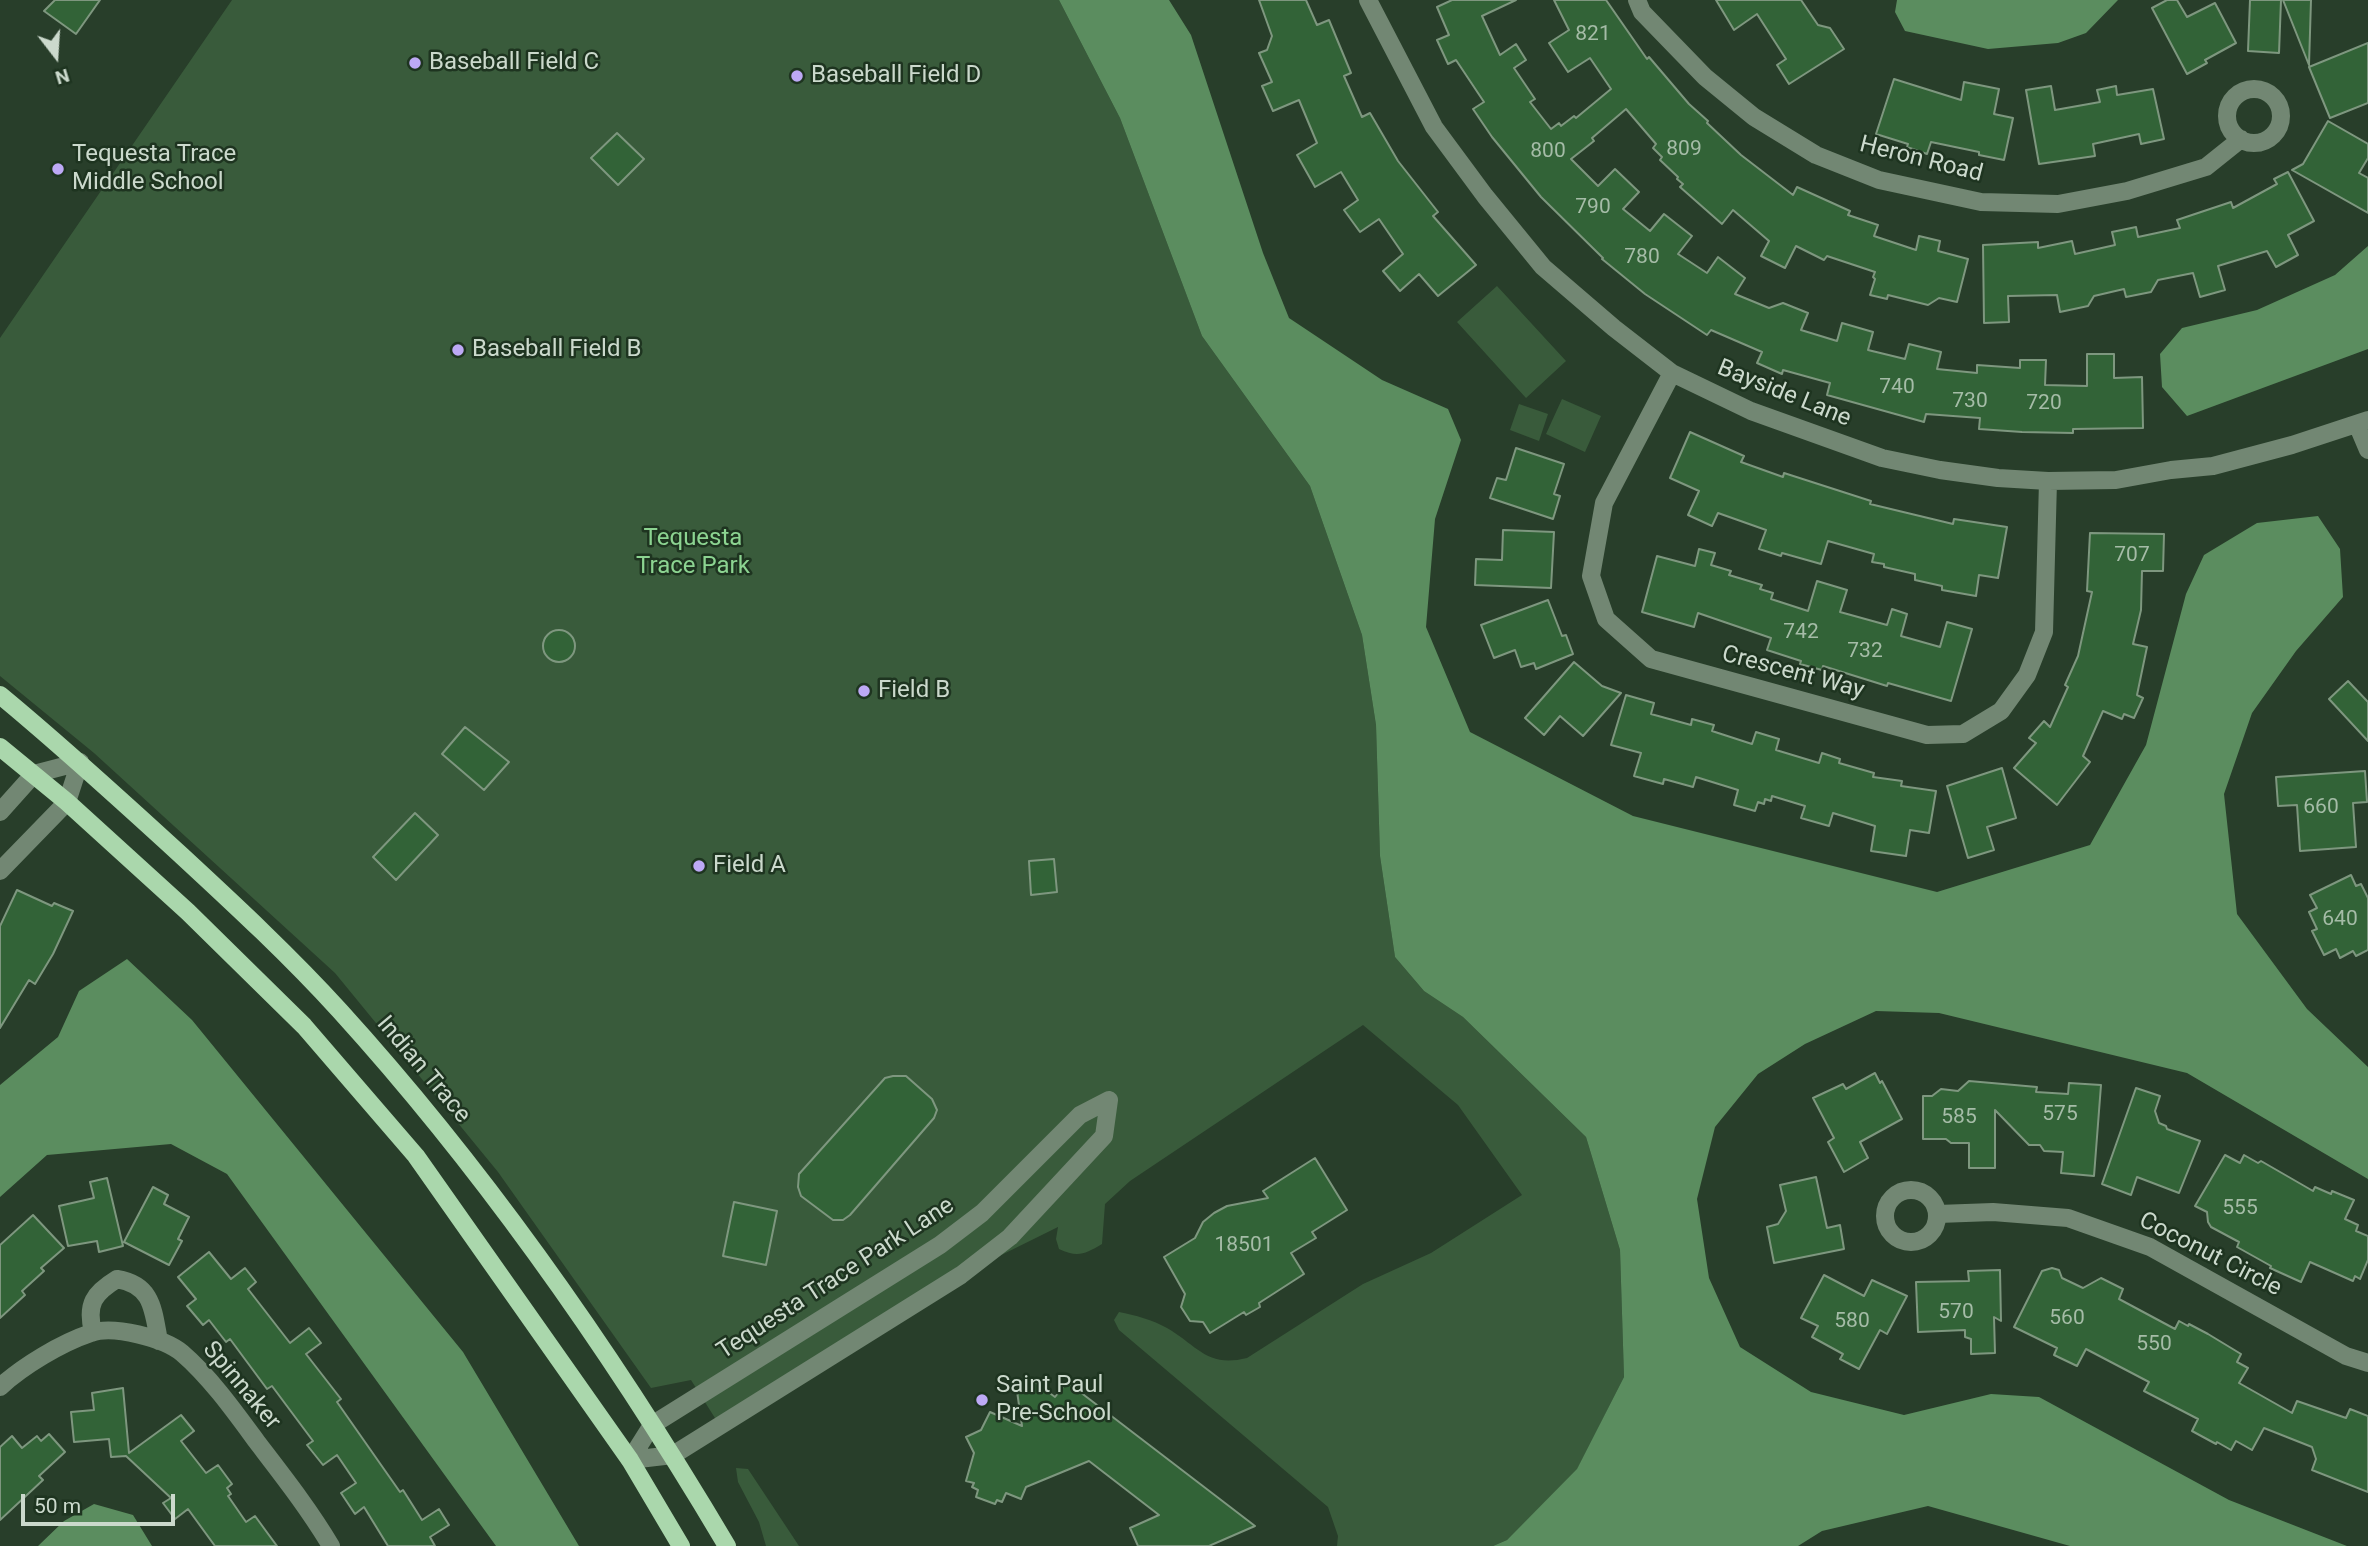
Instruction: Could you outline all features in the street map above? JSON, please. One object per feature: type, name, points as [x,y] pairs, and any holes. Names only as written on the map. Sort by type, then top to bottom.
[{"type":"main road","name":"Indian Trace","points":[[0,695],[80,762],[248,917],[348,1020],[446,1135],[551,1277],[673,1455],[727,1546]]},
{"type":"main road","points":[[0,747],[66,802],[188,912],[304,1026],[399,1136],[416,1156],[630,1460],[681,1546]]},
{"type":"street","name":"Bayside Lane","points":[[1368,0],[1434,127],[1493,206],[1544,267],[1614,328],[1672,373],[1751,411],[1882,458],[1951,472],[2048,481],[2116,480],[2213,466],[2292,445],[2364,420]]},
{"type":"street","name":"Heron Road","points":[[1637,0],[1642,12],[1705,77],[1754,117],[1816,155],[1879,180],[1981,202],[2059,204],[2127,191],[2206,167],[2241,139]]},
{"type":"street","name":"Crescent Way","points":[[1672,373],[1604,503],[1591,576],[1606,619],[1651,659],[1927,735],[1963,734],[2001,711],[2027,675],[2044,632],[2048,481]]},
{"type":"street","points":[[2364,420],[2368,450]]},
{"type":"street","points":[[0,812],[34,774],[80,762]]},
{"type":"street","points":[[3,862],[66,802],[80,762]]},
{"type":"street","name":"Tequesta Trace Park Lane","points":[[1109,1100],[1104,1136],[1010,1237],[961,1275],[673,1455],[630,1460],[652,1424],[940,1245],[982,1213],[1080,1115],[1109,1100]]},
{"type":"street","name":"Coconut Circle","points":[[1938,1214],[1993,1212],[2068,1218],[2150,1247],[2346,1356],[2368,1363]]},
{"type":"street","points":[[93,1332],[89,1318],[91,1305],[100,1289],[117,1279],[131,1281],[144,1289],[152,1306],[159,1341]]},
{"type":"street","name":"Spinnaker","points":[[0,1387],[22,1367],[93,1332],[131,1332],[159,1341],[181,1352],[229,1404],[318,1524],[331,1546]]},
{"type":"green space","name":"Tequesta Trace Park","points":[[232,0],[1059,0],[1120,118],[1202,336],[1310,486],[1362,635],[1376,725],[1380,856],[1395,957],[1424,991],[1463,1017],[1586,1137],[1620,1250],[1624,1377],[1577,1470],[1507,1540],[1493,1546],[1337,1546],[1338,1536],[1328,1507],[1119,1330],[1114,1320],[1119,1312],[1138,1316],[1167,1328],[1212,1358],[1247,1358],[1363,1284],[1431,1253],[1522,1195],[1458,1105],[1363,1025],[1130,1181],[1105,1204],[1102,1244],[1081,1254],[1066,1252],[1059,1249],[1056,1239],[1058,1227],[961,1275],[720,1426],[691,1380],[651,1388],[498,1172],[335,973],[94,753],[0,676],[0,338]]},
{"type":"green space","points":[[1497,286],[1566,361],[1526,398],[1457,322]]},
{"type":"green space","points":[[1562,399],[1601,416],[1585,452],[1546,434]]},
{"type":"green space","points":[[1519,404],[1548,414],[1539,441],[1510,430]]},
{"type":"green space","points":[[736,1468],[748,1469],[799,1546],[766,1546],[759,1522],[738,1482]]},
{"type":"shaded area","points":[[1059,0],[1169,0],[1191,35],[1263,253],[1289,318],[1382,380],[1448,409],[1461,440],[1435,519],[1426,627],[1470,732],[1633,816],[1937,892],[2090,845],[2146,745],[2186,594],[2204,555],[2257,523],[2318,516],[2340,549],[2343,597],[2296,651],[2252,713],[2224,794],[2237,914],[2307,1009],[2368,1067],[2368,1179],[2187,1073],[1939,1013],[1876,1011],[1805,1044],[1758,1074],[1715,1127],[1697,1199],[1709,1278],[1740,1347],[1811,1392],[1904,1415],[1991,1394],[2039,1397],[2229,1500],[2347,1546],[2070,1546],[1928,1506],[1822,1531],[1798,1546],[1493,1546],[1507,1540],[1577,1469],[1624,1377],[1620,1250],[1586,1137],[1463,1017],[1424,991],[1395,957],[1380,856],[1376,725],[1362,635],[1310,486],[1202,336],[1120,118]]},
{"type":"shaded area","points":[[1897,0],[2118,0],[2086,33],[2058,43],[1988,49],[1905,31],[1895,12]]},
{"type":"shaded area","points":[[2368,246],[2368,349],[2187,416],[2162,387],[2160,354],[2182,328],[2257,310],[2335,275]]},
{"type":"shaded area","points":[[127,959],[192,1020],[463,1352],[579,1546],[496,1546],[227,1174],[171,1144],[47,1155],[0,1197],[0,1085],[58,1037],[79,991]]},
{"type":"shaded area","points":[[94,1504],[133,1515],[152,1546],[38,1546],[64,1521]]},
{"type":"building","points":[[55,0],[100,0],[76,34],[44,11]]},
{"type":"building","points":[[1259,0],[1306,0],[1317,25],[1329,20],[1351,73],[1344,76],[1362,117],[1370,113],[1398,161],[1438,212],[1433,216],[1476,265],[1438,296],[1419,274],[1400,291],[1383,271],[1403,254],[1379,219],[1360,232],[1344,210],[1358,200],[1341,172],[1315,187],[1297,155],[1317,143],[1299,100],[1273,111],[1262,86],[1272,82],[1259,53],[1267,50],[1272,36]]},
{"type":"building","points":[[1452,0],[1516,0],[1482,16],[1500,55],[1516,44],[1526,60],[1514,68],[1535,99],[1530,102],[1551,129],[1559,123],[1561,126],[1574,116],[1576,118],[1611,89],[1590,58],[1568,72],[1549,43],[1569,30],[1554,0],[1606,0],[1647,59],[1649,57],[1707,123],[1741,155],[1793,195],[1797,187],[1850,211],[1848,215],[1878,225],[1874,236],[1916,250],[1919,236],[1940,241],[1938,251],[1968,259],[1957,302],[1939,298],[1928,305],[1888,295],[1887,299],[1870,295],[1875,272],[1827,256],[1824,260],[1796,246],[1785,268],[1761,256],[1769,241],[1733,210],[1722,224],[1680,187],[1683,184],[1660,160],[1662,157],[1653,148],[1656,144],[1626,109],[1592,138],[1594,141],[1571,159],[1598,186],[1615,169],[1639,192],[1623,209],[1650,231],[1664,214],[1692,236],[1678,254],[1707,273],[1718,257],[1745,278],[1735,294],[1769,308],[1783,303],[1808,313],[1801,330],[1837,341],[1842,323],[1873,332],[1868,350],[1905,359],[1909,344],[1941,352],[1937,369],[1977,373],[1977,365],[2020,368],[2020,360],[2046,360],[2045,385],[2087,386],[2087,354],[2114,354],[2114,378],[2142,377],[2143,428],[2073,429],[2073,433],[2022,432],[1979,429],[1980,418],[1926,414],[1924,422],[1827,395],[1830,383],[1783,370],[1782,374],[1757,363],[1762,352],[1711,330],[1707,335],[1645,294],[1602,259],[1541,197],[1492,137],[1473,109],[1484,102],[1456,60],[1448,64],[1437,40],[1449,35],[1437,7]]},
{"type":"building","points":[[1716,0],[1801,0],[1818,25],[1830,28],[1844,49],[1789,84],[1777,65],[1786,59],[1757,14],[1734,30]]},
{"type":"building","points":[[2167,0],[2177,0],[2187,17],[2215,3],[2236,43],[2205,60],[2207,63],[2187,74],[2152,8]]},
{"type":"building","points":[[2250,0],[2281,0],[2279,53],[2248,51]]},
{"type":"building","points":[[2283,0],[2311,0],[2309,65]]},
{"type":"building","points":[[2368,43],[2368,103],[2330,118],[2309,67]]},
{"type":"building","points":[[1894,79],[1961,100],[1964,82],[1999,89],[1994,114],[2013,118],[2004,160],[1931,142],[1927,154],[1907,147],[1908,144],[1876,134]]},
{"type":"building","points":[[2051,86],[2055,110],[2100,102],[2097,90],[2116,86],[2117,95],[2153,89],[2164,139],[2141,144],[2139,134],[2093,144],[2095,156],[2039,164],[2026,90]]},
{"type":"building","points":[[2328,121],[2368,144],[2368,158],[2359,173],[2368,178],[2368,213],[2292,170],[2303,164]]},
{"type":"building","points":[[617,133],[644,159],[618,185],[591,158]]},
{"type":"building","points":[[2288,172],[2314,221],[2288,235],[2298,255],[2276,267],[2267,251],[2218,266],[2225,290],[2200,297],[2193,273],[2158,280],[2151,292],[2126,297],[2124,289],[2094,296],[2088,306],[2060,312],[2057,295],[2008,296],[2009,322],[1984,323],[1983,245],[2038,242],[2038,248],[2072,241],[2075,254],[2115,245],[2112,232],[2136,227],[2138,237],[2180,228],[2177,220],[2231,202],[2233,208],[2277,184],[2274,179]]},
{"type":"building","points":[[1690,432],[1744,456],[1741,462],[1783,477],[1784,473],[1871,501],[1870,504],[1953,524],[1954,519],[2007,527],[1998,578],[1979,575],[1976,596],[1942,590],[1942,586],[1915,580],[1915,574],[1872,562],[1874,554],[1828,541],[1821,564],[1759,549],[1766,530],[1718,513],[1712,526],[1688,515],[1699,491],[1670,478]]},
{"type":"building","points":[[1516,448],[1564,464],[1554,494],[1560,496],[1553,519],[1490,498],[1497,478],[1506,480]]},
{"type":"building","points":[[1503,530],[1554,532],[1551,588],[1475,585],[1476,559],[1502,560]]},
{"type":"building","points":[[2090,533],[2164,534],[2163,571],[2142,571],[2141,610],[2133,644],[2147,647],[2137,695],[2143,698],[2134,718],[2124,714],[2122,719],[2103,711],[2083,756],[2090,762],[2057,805],[2014,768],[2036,743],[2029,738],[2044,721],[2050,727],[2068,687],[2065,685],[2078,656],[2092,592],[2087,591]]},
{"type":"building","points":[[1699,549],[1715,553],[1711,565],[1731,571],[1729,575],[1762,585],[1760,589],[1773,593],[1771,599],[1808,611],[1817,581],[1847,590],[1840,612],[1887,625],[1892,609],[1907,614],[1901,636],[1940,647],[1947,622],[1972,629],[1951,701],[1888,683],[1887,686],[1823,666],[1822,670],[1800,664],[1801,661],[1767,650],[1771,638],[1698,613],[1694,627],[1642,612],[1657,556],[1695,566]]},
{"type":"building","points":[[1548,600],[1562,636],[1566,635],[1573,654],[1536,669],[1534,663],[1521,667],[1515,650],[1494,658],[1481,625]]},
{"type":"building","points":[[559,630],[570,635],[575,646],[570,657],[559,662],[548,657],[543,646],[548,635]]},
{"type":"building","points":[[1574,662],[1602,686],[1621,693],[1583,736],[1560,716],[1544,735],[1525,718]]},
{"type":"building","points":[[2348,681],[2368,702],[2368,741],[2329,699]]},
{"type":"building","points":[[1626,695],[1654,703],[1651,714],[1691,725],[1692,719],[1714,725],[1712,731],[1752,744],[1756,732],[1779,739],[1776,750],[1819,763],[1822,753],[1840,759],[1839,763],[1874,773],[1873,777],[1902,781],[1901,786],[1936,791],[1929,833],[1910,830],[1906,856],[1871,851],[1875,826],[1833,813],[1829,826],[1801,818],[1805,806],[1772,796],[1771,801],[1765,799],[1764,804],[1758,802],[1755,811],[1734,805],[1738,790],[1696,777],[1693,787],[1664,779],[1663,784],[1634,776],[1641,753],[1611,745]]},
{"type":"building","points":[[465,727],[509,762],[484,790],[442,754]]},
{"type":"building","points":[[2002,768],[2016,818],[1987,827],[1994,850],[1968,858],[1947,786]]},
{"type":"building","points":[[2365,771],[2367,802],[2353,803],[2356,847],[2300,851],[2297,805],[2278,806],[2276,777]]},
{"type":"building","points":[[415,813],[438,835],[396,880],[373,857]]},
{"type":"building","points":[[1054,859],[1057,892],[1031,895],[1029,861]]},
{"type":"building","points":[[2351,875],[2356,886],[2361,884],[2368,898],[2368,950],[2356,956],[2353,951],[2340,958],[2336,949],[2324,955],[2312,931],[2317,929],[2309,912],[2317,908],[2310,895]]},
{"type":"building","points":[[17,890],[52,906],[54,903],[73,911],[53,954],[35,984],[29,980],[0,1028],[0,926]]},
{"type":"building","points":[[1875,1073],[1902,1119],[1860,1142],[1868,1158],[1844,1172],[1828,1142],[1834,1138],[1813,1098],[1843,1084],[1846,1089]]},
{"type":"building","points":[[906,1076],[932,1099],[937,1110],[934,1118],[850,1215],[843,1220],[833,1220],[801,1196],[798,1187],[799,1174],[885,1078]]},
{"type":"building","points":[[1969,1081],[2037,1087],[2036,1092],[2068,1094],[2069,1083],[2101,1085],[2094,1176],[2061,1173],[2063,1152],[2044,1151],[2040,1145],[2029,1145],[1995,1110],[1995,1168],[1969,1168],[1969,1143],[1923,1139],[1923,1096],[1932,1096],[1941,1089],[1958,1091]]},
{"type":"building","points":[[2136,1088],[2160,1096],[2155,1111],[2159,1123],[2167,1129],[2200,1141],[2179,1193],[2137,1177],[2131,1195],[2102,1184]]},
{"type":"building","points":[[2225,1155],[2240,1163],[2244,1155],[2258,1163],[2261,1161],[2313,1191],[2315,1187],[2354,1200],[2345,1219],[2358,1225],[2356,1231],[2368,1236],[2368,1260],[2360,1279],[2355,1276],[2353,1281],[2310,1262],[2301,1282],[2270,1268],[2271,1266],[2237,1247],[2239,1242],[2211,1227],[2207,1212],[2195,1206]]},
{"type":"building","points":[[1315,1158],[1347,1210],[1312,1232],[1316,1238],[1291,1253],[1304,1274],[1259,1303],[1260,1307],[1246,1315],[1244,1312],[1210,1333],[1203,1322],[1190,1321],[1181,1307],[1185,1294],[1164,1257],[1195,1238],[1203,1222],[1214,1213],[1227,1206],[1268,1198],[1263,1191]]},
{"type":"building","points":[[1816,1177],[1827,1228],[1840,1225],[1844,1249],[1774,1263],[1767,1227],[1778,1224],[1786,1211],[1780,1185]]},
{"type":"building","points":[[107,1178],[123,1246],[99,1252],[97,1241],[68,1246],[59,1206],[94,1198],[90,1182]]},
{"type":"building","points":[[153,1187],[168,1195],[164,1204],[189,1217],[178,1239],[182,1241],[169,1265],[124,1242]]},
{"type":"building","points":[[734,1202],[777,1211],[766,1265],[723,1256]]},
{"type":"building","points":[[33,1215],[64,1248],[41,1268],[44,1271],[22,1291],[25,1295],[0,1318],[0,1245]]},
{"type":"building","points":[[209,1252],[231,1279],[245,1268],[256,1282],[248,1289],[290,1343],[309,1328],[321,1343],[306,1354],[341,1399],[337,1402],[400,1492],[403,1490],[422,1520],[439,1509],[449,1525],[430,1537],[435,1546],[388,1546],[364,1507],[355,1514],[341,1493],[356,1483],[337,1455],[323,1465],[307,1445],[313,1441],[272,1386],[267,1389],[230,1339],[226,1342],[209,1320],[203,1325],[187,1306],[196,1299],[178,1277]]},
{"type":"building","points":[[2052,1268],[2059,1270],[2062,1278],[2083,1288],[2101,1278],[2123,1289],[2119,1299],[2175,1329],[2179,1321],[2208,1334],[2241,1354],[2237,1362],[2248,1368],[2239,1383],[2292,1413],[2297,1401],[2346,1418],[2350,1409],[2368,1416],[2368,1492],[2312,1470],[2316,1459],[2312,1447],[2264,1428],[2252,1450],[2236,1441],[2231,1450],[2217,1442],[2216,1444],[2192,1431],[2198,1419],[2144,1391],[2149,1382],[2086,1349],[2077,1366],[2054,1355],[2057,1348],[2014,1327],[2042,1271]]},
{"type":"building","points":[[2000,1270],[2001,1321],[1994,1317],[1995,1353],[1971,1354],[1971,1339],[1965,1337],[1965,1330],[1918,1332],[1916,1282],[1969,1281],[1968,1271]]},
{"type":"building","points":[[1824,1275],[1864,1296],[1872,1280],[1907,1296],[1887,1334],[1880,1330],[1859,1369],[1840,1359],[1843,1354],[1812,1337],[1818,1326],[1801,1318]]},
{"type":"building","points":[[1032,1380],[1055,1397],[1067,1382],[1255,1526],[1209,1546],[1138,1546],[1130,1528],[1159,1515],[1089,1461],[1026,1487],[1021,1499],[1006,1493],[1002,1502],[997,1500],[995,1504],[976,1497],[978,1490],[972,1487],[974,1483],[966,1481],[974,1453],[966,1437],[981,1430],[990,1412],[1022,1426],[1017,1391]]},
{"type":"building","points":[[123,1388],[129,1453],[181,1415],[194,1431],[181,1441],[206,1473],[218,1465],[232,1484],[227,1488],[231,1494],[228,1496],[246,1522],[255,1516],[277,1546],[215,1546],[188,1509],[175,1519],[163,1503],[171,1498],[126,1456],[111,1457],[109,1439],[74,1442],[71,1412],[94,1410],[92,1393]]},
{"type":"building","points":[[49,1434],[65,1452],[39,1476],[43,1480],[0,1520],[0,1447],[12,1436],[22,1448],[37,1436],[41,1441]]},
{"type":"place","name":"Baseball Field C","points":[[415,63]]},
{"type":"place","name":"Baseball Field D","points":[[797,76]]},
{"type":"place","name":"Tequesta Trace Middle School","points":[[58,169]]},
{"type":"place","name":"Baseball Field B","points":[[458,350]]},
{"type":"place","name":"Field B","points":[[864,691]]},
{"type":"place","name":"Field A","points":[[699,866]]},
{"type":"place","name":"Saint Paul Pre-School","points":[[982,1400]]}]
